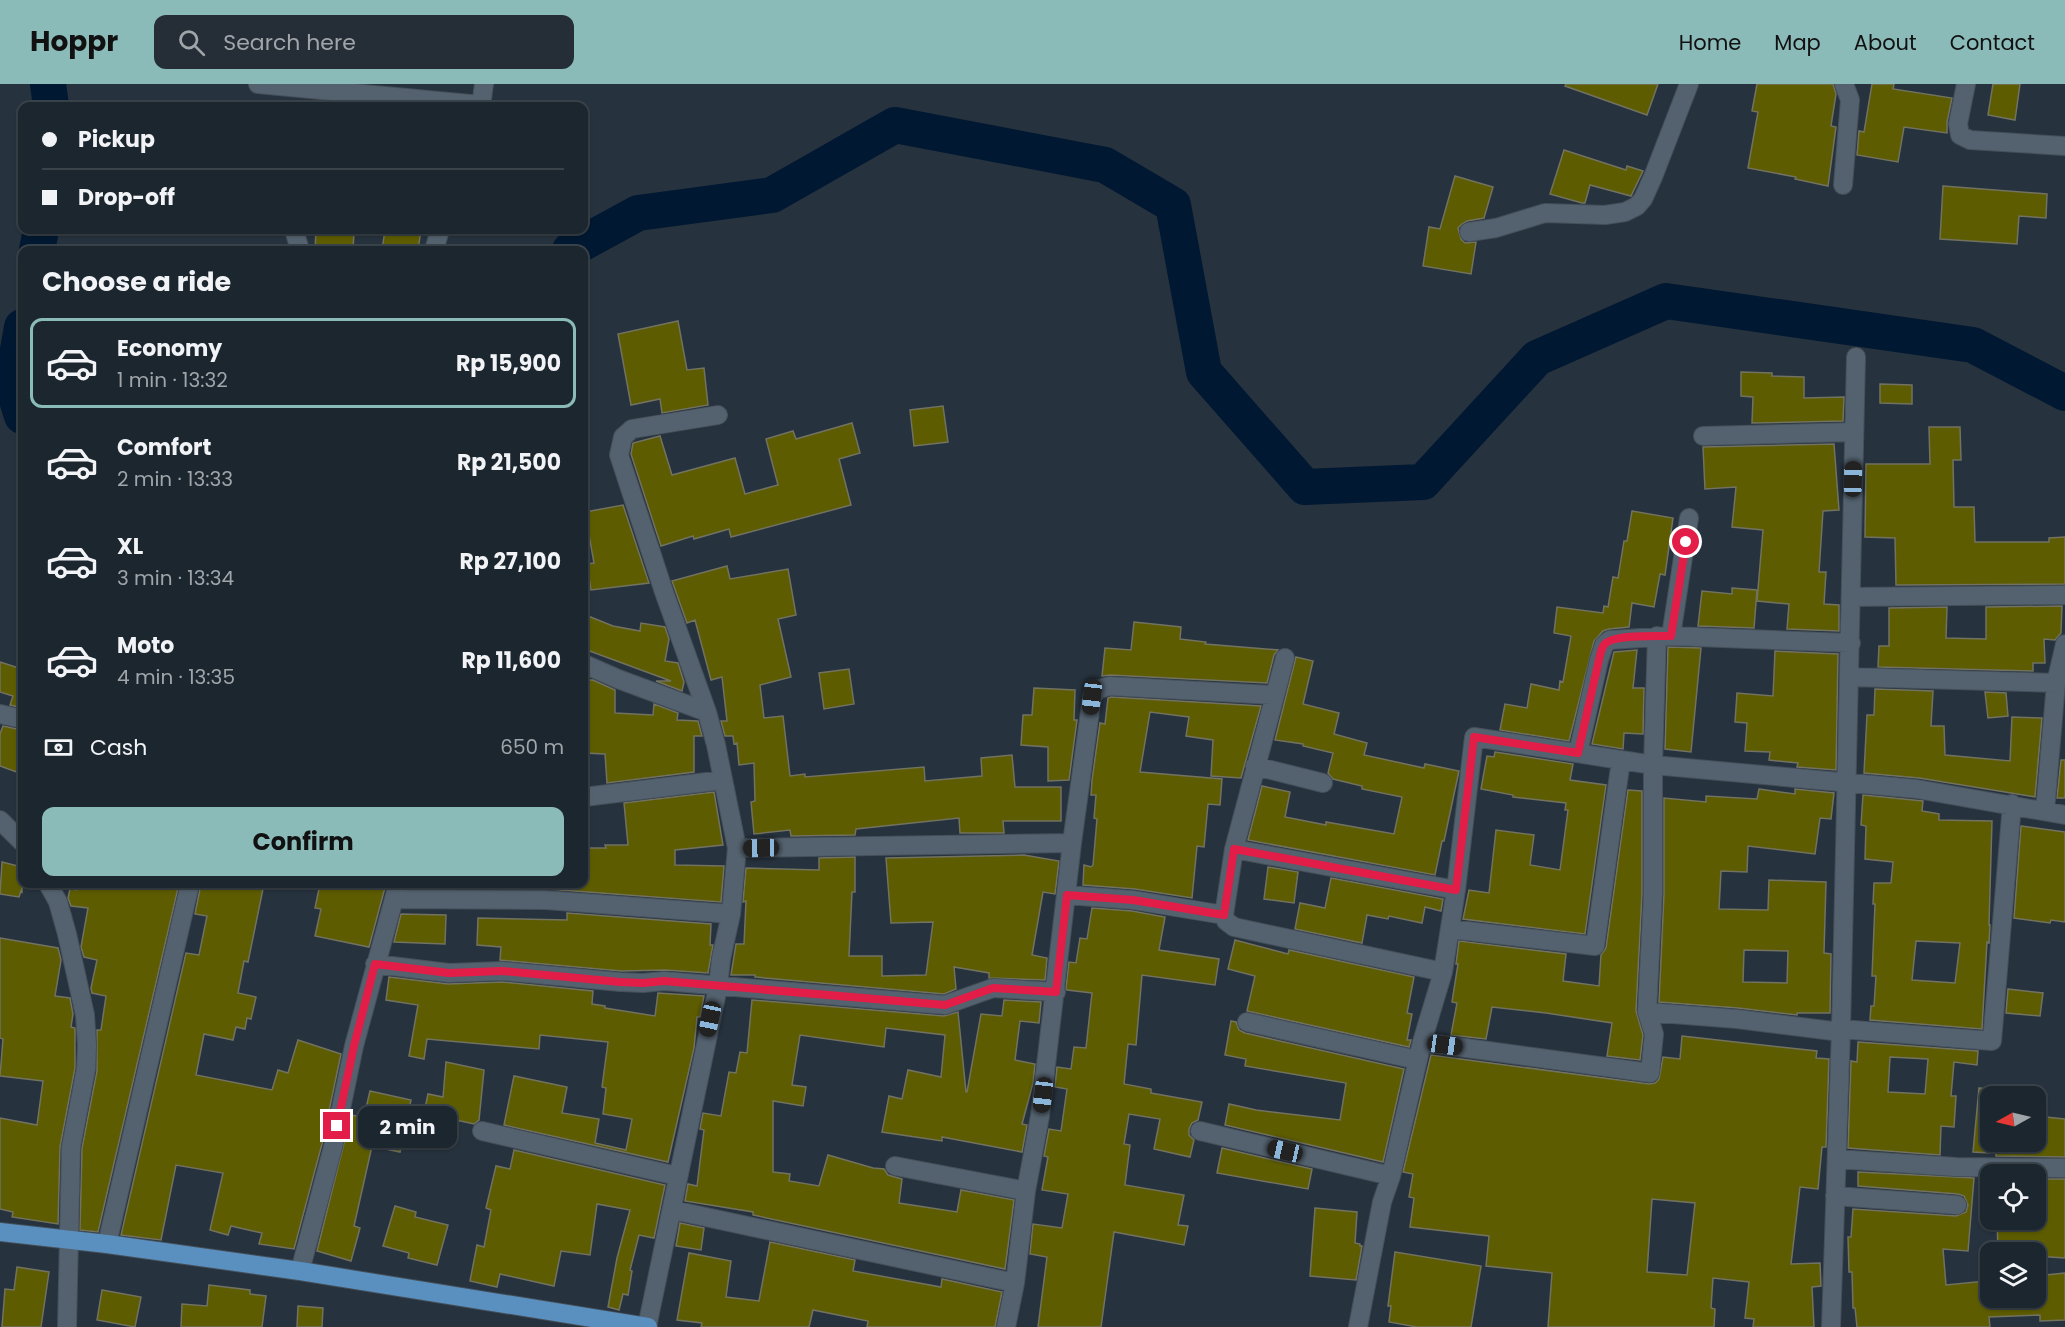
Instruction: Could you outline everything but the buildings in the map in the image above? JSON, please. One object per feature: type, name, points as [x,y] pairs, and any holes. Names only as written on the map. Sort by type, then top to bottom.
[{"type":"main road","points":[[0,1232],[300,1270],[647,1327]]},
{"type":"street","points":[[258,84],[312,98],[396,102]]},
{"type":"street","points":[[482,102],[484,84]]},
{"type":"street","points":[[1469,232],[1496,228],[1545,213],[1605,215],[1625,212],[1637,206],[1643,199],[1653,177],[1689,84]]},
{"type":"street","points":[[1843,185],[1850,100],[1844,84]]},
{"type":"street","points":[[1966,84],[1958,124],[1960,135],[1970,141],[2065,146]]},
{"type":"street","points":[[1831,1327],[1851,643],[1856,357]]},
{"type":"street","points":[[647,1327],[718,987],[721,959],[731,914],[737,848],[707,712],[619,456],[623,437],[632,429],[718,415]]},
{"type":"street","points":[[1702,436],[1854,432]]},
{"type":"street","points":[[1422,1042],[1650,1073],[1654,1034],[1647,1012],[1653,894],[1653,765],[1664,636],[1689,518]]},
{"type":"street","points":[[1851,597],[2065,595]]},
{"type":"street","points":[[1578,753],[1599,660],[1604,645],[1610,640],[1664,636],[1851,643]]},
{"type":"street","points":[[2045,811],[2056,683],[2065,644]]},
{"type":"street","points":[[1285,658],[1234,849],[1224,915],[1226,921],[1234,927],[1443,972]]},
{"type":"street","points":[[588,666],[707,712]]},
{"type":"street","points":[[1850,677],[2056,683]]},
{"type":"street","points":[[1006,1327],[1015,1282],[1026,1191],[1040,1116],[1072,843],[1092,697],[1097,690],[1109,686],[1274,695]]},
{"type":"street","points":[[0,714],[18,718]]},
{"type":"street","points":[[1358,1327],[1383,1202],[1417,1060],[1443,972],[1456,890],[1474,737],[1653,765],[1917,789],[2065,815]]},
{"type":"street","points":[[1450,929],[1595,946],[1621,760]]},
{"type":"street","points":[[1256,766],[1323,783]]},
{"type":"street","points":[[588,797],[723,780]]},
{"type":"street","points":[[1647,1012],[1992,1041],[2012,804]]},
{"type":"street","points":[[0,820],[18,838]]},
{"type":"street","points":[[737,848],[1072,843]]},
{"type":"street","points":[[1234,849],[1456,890]]},
{"type":"street","points":[[50,888],[58,902],[67,934],[85,1015],[87,1045],[86,1069],[71,1147],[67,1327]]},
{"type":"street","points":[[107,1244],[189,888]]},
{"type":"street","points":[[300,1270],[333,1147],[354,1046],[396,891],[731,914]]},
{"type":"street","points":[[1067,895],[1133,900],[1224,915]]},
{"type":"street","points":[[375,964],[449,973],[502,971],[620,982],[664,981],[945,1005],[993,988],[1056,992]]},
{"type":"street","points":[[1247,1022],[1417,1060]]},
{"type":"street","points":[[482,1131],[677,1176]]},
{"type":"street","points":[[1200,1131],[1391,1176]]},
{"type":"street","points":[[1837,1159],[1956,1167],[2065,1168]]},
{"type":"street","points":[[895,1166],[1026,1191]]},
{"type":"street","points":[[1836,1196],[1957,1205]]},
{"type":"street","points":[[673,1210],[1015,1282]]},
{"type":"waterway","points":[[48,84],[50,102]]},
{"type":"waterway","points":[[577,246],[638,213],[772,195],[895,125],[1105,165],[1173,205],[1204,372],[1305,487],[1423,482],[1537,358],[1666,301],[1973,345],[2065,393]]},
{"type":"waterway","points":[[38,246],[40,234]]},
{"type":"waterway","points":[[18,350],[12,384],[18,403]]},
{"type":"route","points":[[337,1126],[375,964],[449,973],[502,971],[620,982],[664,981],[945,1005],[993,988],[1056,992],[1067,895],[1133,900],[1224,915],[1234,849],[1456,890],[1474,737],[1578,753],[1604,645],[1610,640],[1619,638],[1671,636],[1686,542]]}]
